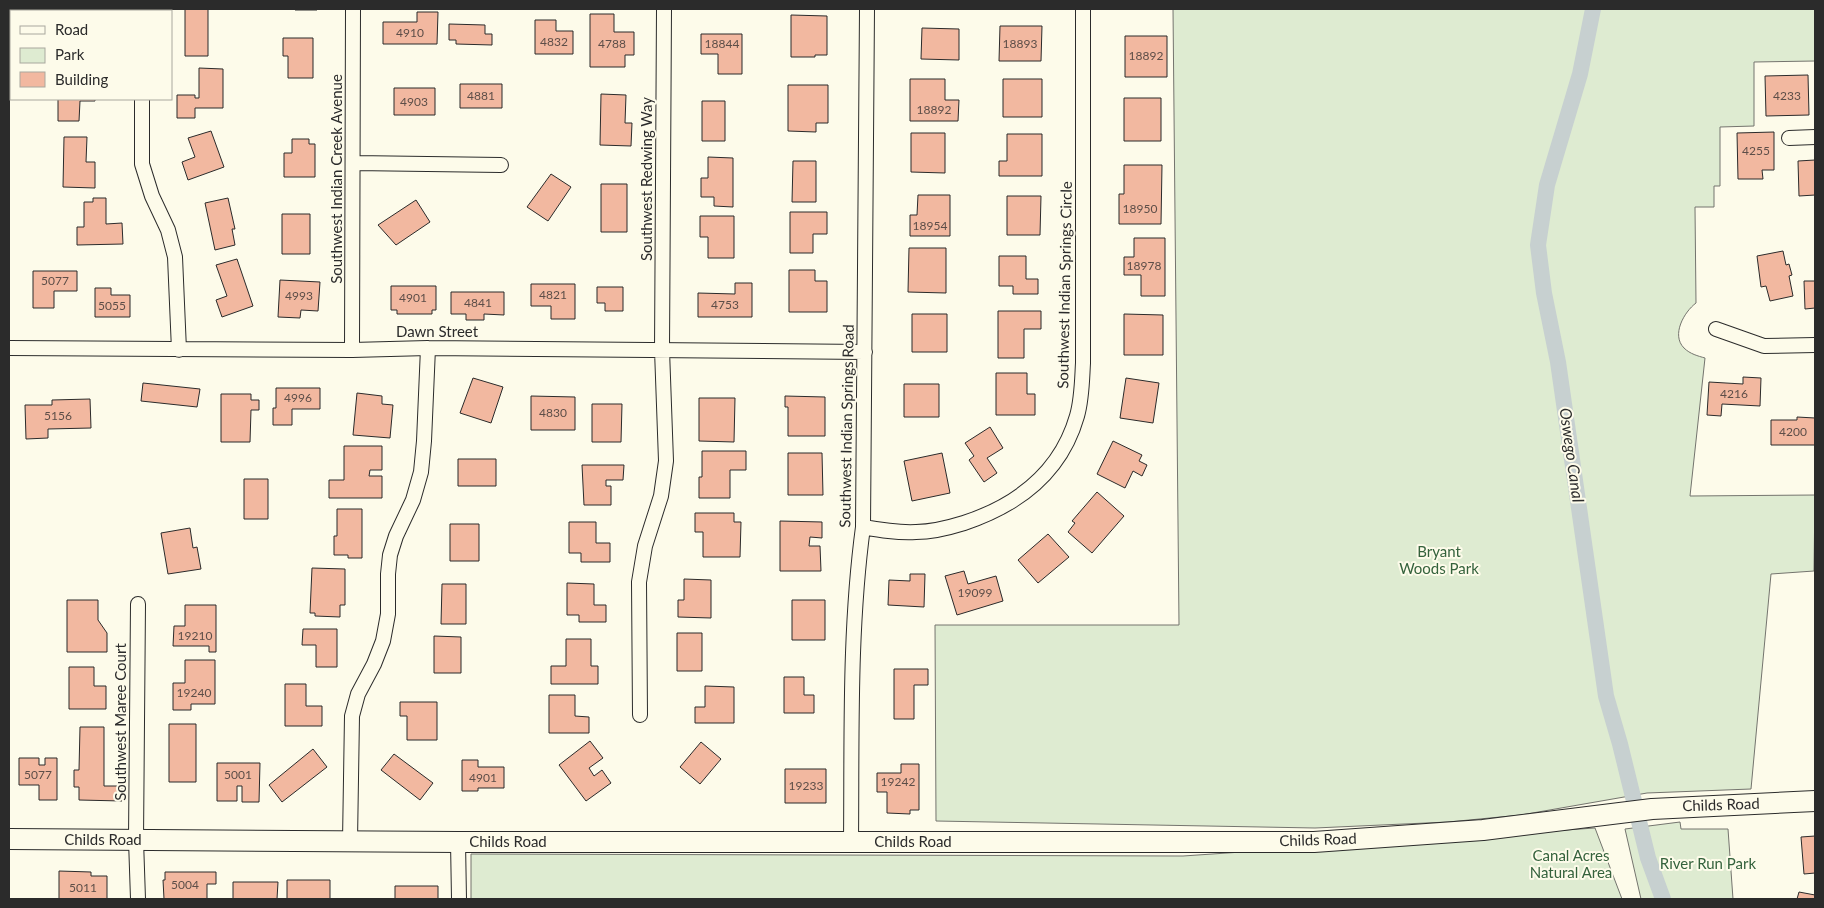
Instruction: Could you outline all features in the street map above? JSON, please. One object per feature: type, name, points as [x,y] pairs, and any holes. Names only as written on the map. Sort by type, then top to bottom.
[{"type":"street","name":"Southwest Indian Creek Avenue","points":[[352,350],[353,9]]},
{"type":"street","name":"Southwest Redwing Way","points":[[640,715],[639,582],[646,546],[661,496],[665,474],[662,350],[664,9]]},
{"type":"street","name":"Southwest Indian Springs Road","points":[[851,842],[852,645],[856,578],[863,526],[866,352],[867,9]]},
{"type":"street","name":"Southwest Indian Springs Circle","points":[[863,526],[898,532],[917,532],[951,526],[986,515],[1012,502],[1037,483],[1059,456],[1067,442],[1078,415],[1083,363],[1083,9]]},
{"type":"street","points":[[142,100],[142,164],[152,196],[168,230],[175,257],[179,350]]},
{"type":"street","points":[[1789,138],[1815,137]]},
{"type":"street","points":[[354,163],[501,165]]},
{"type":"street","points":[[1716,329],[1764,346],[1815,345]]},
{"type":"street","name":"Dawn Street","points":[[9,348],[352,350],[428,348],[866,352]]},
{"type":"street","points":[[350,841],[352,716],[358,694],[374,664],[382,641],[388,614],[390,555],[396,536],[413,500],[421,472],[428,348]]},
{"type":"street","name":"Southwest Maree Court","points":[[138,604],[136,840],[138,899]]},
{"type":"street","name":"Childs Road","points":[[9,839],[458,842],[1314,842],[1483,830],[1618,812],[1815,801]]},
{"type":"street","points":[[458,842],[459,899]]},
{"type":"green space","name":"Bryant Woods Park","points":[[1173,9],[1815,9],[1815,61],[1754,62],[1754,126],[1720,127],[1720,186],[1714,186],[1714,207],[1695,207],[1696,303],[1687,312],[1679,330],[1680,343],[1684,348],[1691,353],[1705,358],[1690,496],[1815,495],[1814,571],[1771,574],[1751,789],[1647,793],[1521,815],[1448,822],[1315,828],[936,821],[935,625],[1179,625]]},
{"type":"green space","name":"River Run Park","points":[[1680,822],[1681,829],[1728,829],[1733,899],[1641,899],[1625,829]]},
{"type":"green space","name":"Canal Acres Natural Area","points":[[1595,828],[1622,899],[471,899],[471,854],[1183,856]]},
{"type":"building","points":[[58,9],[88,9],[88,10]]},
{"type":"building","points":[[185,9],[208,9],[208,56],[185,56]]},
{"type":"building","points":[[317,9],[317,10],[295,10]]},
{"type":"building","points":[[417,12],[438,12],[437,44],[383,44],[383,22],[417,22]]},
{"type":"building","points":[[590,14],[614,14],[614,32],[634,32],[634,55],[625,55],[625,67],[590,67]]},
{"type":"building","points":[[791,15],[827,16],[827,55],[791,57]]},
{"type":"building","points":[[535,20],[556,20],[556,31],[573,31],[573,54],[535,54]]},
{"type":"building","points":[[449,24],[485,25],[485,34],[492,34],[492,45],[456,44],[456,40],[449,40]]},
{"type":"building","points":[[1000,26],[1042,26],[1041,61],[999,61]]},
{"type":"building","points":[[922,28],[959,29],[959,60],[921,59]]},
{"type":"building","points":[[701,34],[742,34],[742,74],[718,74],[718,54],[701,54]]},
{"type":"building","points":[[1125,36],[1167,36],[1167,77],[1125,77]]},
{"type":"building","points":[[283,38],[313,38],[313,78],[288,78],[288,56],[283,56]]},
{"type":"building","points":[[199,68],[223,69],[223,108],[195,108],[195,118],[177,118],[177,95],[195,95],[195,98],[199,98]]},
{"type":"building","points":[[1808,75],[1809,115],[1766,116],[1765,76]]},
{"type":"building","points":[[910,79],[945,79],[945,100],[959,100],[958,121],[910,121]]},
{"type":"building","points":[[1003,79],[1042,79],[1042,117],[1003,117]]},
{"type":"building","points":[[460,84],[502,84],[502,108],[460,108]]},
{"type":"building","points":[[788,85],[828,85],[828,123],[816,123],[816,132],[788,131]]},
{"type":"building","points":[[394,88],[435,88],[435,115],[394,115]]},
{"type":"building","points":[[601,94],[626,95],[625,123],[632,123],[631,146],[600,145]]},
{"type":"building","points":[[1124,98],[1161,98],[1161,141],[1124,141]]},
{"type":"building","points":[[58,100],[95,100],[80,101],[79,121],[58,121]]},
{"type":"building","points":[[702,101],[725,101],[725,141],[702,141]]},
{"type":"building","points":[[211,131],[224,167],[188,180],[182,162],[195,157],[188,138]]},
{"type":"building","points":[[1774,132],[1774,170],[1762,170],[1763,179],[1738,179],[1737,133]]},
{"type":"building","points":[[911,133],[945,133],[945,173],[911,172]]},
{"type":"building","points":[[1007,134],[1042,134],[1042,176],[999,176],[999,161],[1007,161]]},
{"type":"building","points":[[64,137],[87,137],[86,162],[95,162],[95,188],[63,187]]},
{"type":"building","points":[[292,139],[309,139],[309,144],[315,144],[315,177],[284,177],[284,153],[292,153]]},
{"type":"building","points":[[708,157],[733,158],[733,207],[714,206],[714,197],[701,197],[701,178],[708,178]]},
{"type":"building","points":[[1815,160],[1815,195],[1799,196],[1798,161]]},
{"type":"building","points":[[793,161],[816,161],[816,202],[792,202]]},
{"type":"building","points":[[1124,165],[1162,165],[1161,224],[1119,224],[1119,194],[1124,194]]},
{"type":"building","points":[[551,174],[571,187],[548,221],[527,207]]},
{"type":"building","points":[[601,184],[627,184],[627,232],[601,232]]},
{"type":"building","points":[[918,195],[950,195],[950,236],[910,236],[910,215],[917,215]]},
{"type":"building","points":[[1007,196],[1041,196],[1040,235],[1007,235]]},
{"type":"building","points":[[93,198],[106,198],[106,224],[122,223],[123,244],[77,245],[77,227],[84,227],[84,202],[93,202]]},
{"type":"building","points":[[228,198],[235,229],[232,229],[235,245],[215,250],[205,203]]},
{"type":"building","points":[[416,200],[430,222],[396,245],[378,225]]},
{"type":"building","points":[[790,212],[827,212],[827,234],[813,234],[813,253],[790,253]]},
{"type":"building","points":[[282,214],[310,214],[310,254],[282,254]]},
{"type":"building","points":[[700,216],[734,216],[734,258],[708,258],[708,237],[700,237]]},
{"type":"building","points":[[1134,238],[1165,238],[1165,296],[1141,296],[1141,275],[1124,275],[1124,257],[1134,257]]},
{"type":"building","points":[[909,248],[946,248],[946,293],[908,292]]},
{"type":"building","points":[[1783,251],[1786,265],[1789,264],[1792,275],[1789,276],[1793,296],[1770,301],[1766,286],[1761,287],[1757,256]]},
{"type":"building","points":[[999,256],[1026,256],[1026,279],[1038,279],[1038,294],[1013,294],[1013,286],[999,286]]},
{"type":"building","points":[[237,259],[253,306],[222,317],[216,300],[227,296],[216,265]]},
{"type":"building","points":[[789,270],[815,270],[815,281],[827,281],[827,312],[789,312]]},
{"type":"building","points":[[33,271],[77,271],[77,291],[54,291],[54,308],[33,308]]},
{"type":"building","points":[[280,280],[320,282],[318,311],[301,310],[300,318],[278,317]]},
{"type":"building","points":[[1804,281],[1815,281],[1815,308],[1805,309]]},
{"type":"building","points":[[735,283],[752,283],[752,317],[698,317],[698,293],[735,294]]},
{"type":"building","points":[[531,284],[575,284],[575,319],[551,319],[551,306],[531,306]]},
{"type":"building","points":[[391,286],[436,286],[436,310],[432,310],[432,314],[397,314],[397,310],[391,310]]},
{"type":"building","points":[[597,287],[623,287],[623,311],[605,311],[605,303],[597,303]]},
{"type":"building","points":[[95,288],[111,288],[111,295],[130,295],[130,317],[95,317]]},
{"type":"building","points":[[451,292],[504,292],[504,315],[484,314],[484,320],[466,320],[466,314],[451,314]]},
{"type":"building","points":[[998,311],[1041,311],[1041,329],[1024,329],[1024,358],[998,358]]},
{"type":"building","points":[[912,314],[947,314],[947,352],[912,352]]},
{"type":"building","points":[[1124,314],[1163,315],[1163,355],[1124,355]]},
{"type":"building","points":[[996,373],[1027,373],[1027,394],[1035,394],[1035,415],[996,415]]},
{"type":"building","points":[[1743,377],[1761,378],[1760,406],[1722,404],[1721,416],[1707,415],[1709,382],[1743,384]]},
{"type":"building","points":[[473,378],[503,387],[491,423],[460,413]]},
{"type":"building","points":[[1126,378],[1159,383],[1153,423],[1120,418]]},
{"type":"building","points":[[143,383],[200,389],[197,407],[141,401]]},
{"type":"building","points":[[904,384],[939,384],[939,417],[904,417]]},
{"type":"building","points":[[276,388],[320,388],[320,409],[292,409],[292,425],[273,425],[273,408],[276,408]]},
{"type":"building","points":[[357,393],[382,396],[382,404],[393,405],[390,438],[353,435]]},
{"type":"building","points":[[221,394],[251,394],[251,400],[259,400],[259,410],[251,410],[250,442],[221,442]]},
{"type":"building","points":[[531,396],[575,397],[575,430],[531,430]]},
{"type":"building","points":[[785,396],[825,397],[825,436],[788,436],[788,407],[785,407]]},
{"type":"building","points":[[699,398],[735,398],[734,442],[699,441]]},
{"type":"building","points":[[90,399],[91,428],[48,429],[48,438],[26,439],[25,405],[52,405],[52,400]]},
{"type":"building","points":[[592,404],[622,404],[621,442],[592,442]]},
{"type":"building","points":[[1797,417],[1815,418],[1815,445],[1771,445],[1771,420],[1797,420]]},
{"type":"building","points":[[990,427],[1003,448],[987,458],[997,473],[984,482],[969,460],[974,456],[965,443]]},
{"type":"building","points":[[1113,441],[1142,455],[1139,461],[1147,465],[1142,476],[1133,471],[1125,488],[1097,474]]},
{"type":"building","points":[[344,446],[382,446],[382,470],[370,470],[369,476],[382,476],[382,498],[329,498],[329,480],[344,480]]},
{"type":"building","points":[[702,451],[746,451],[746,470],[730,470],[730,498],[699,498],[699,477],[702,477]]},
{"type":"building","points":[[788,453],[822,453],[823,495],[788,495]]},
{"type":"building","points":[[942,453],[950,493],[912,501],[904,461]]},
{"type":"building","points":[[458,459],[496,459],[496,486],[458,486]]},
{"type":"building","points":[[582,465],[624,465],[623,480],[606,480],[606,486],[611,486],[611,505],[584,505]]},
{"type":"building","points":[[244,479],[268,479],[268,519],[244,519]]},
{"type":"building","points":[[1097,492],[1124,516],[1092,553],[1068,532],[1075,523],[1072,521]]},
{"type":"building","points":[[337,509],[362,509],[362,558],[334,555],[334,536],[337,536]]},
{"type":"building","points":[[695,513],[734,513],[734,522],[741,522],[740,557],[703,557],[703,532],[695,532]]},
{"type":"building","points":[[780,521],[822,522],[822,538],[810,537],[809,546],[820,546],[821,571],[780,571]]},
{"type":"building","points":[[569,522],[596,522],[596,543],[610,543],[610,562],[581,562],[581,553],[569,553]]},
{"type":"building","points":[[450,524],[479,524],[479,561],[450,561]]},
{"type":"building","points":[[190,528],[193,548],[197,547],[201,569],[168,574],[161,533]]},
{"type":"building","points":[[1048,534],[1069,557],[1038,583],[1018,560]]},
{"type":"building","points":[[312,568],[345,569],[345,605],[340,605],[340,617],[315,616],[315,613],[310,613]]},
{"type":"building","points":[[964,571],[968,584],[996,576],[1003,601],[957,615],[945,576]]},
{"type":"building","points":[[910,574],[925,574],[924,607],[888,605],[889,580],[910,581]]},
{"type":"building","points":[[684,579],[711,580],[711,618],[678,617],[678,600],[684,600]]},
{"type":"building","points":[[567,583],[594,584],[594,605],[606,605],[606,622],[579,622],[579,615],[567,615]]},
{"type":"building","points":[[442,584],[466,584],[466,624],[441,624]]},
{"type":"building","points":[[67,600],[98,600],[98,620],[107,633],[107,652],[67,652]]},
{"type":"building","points":[[792,600],[825,600],[825,640],[792,640]]},
{"type":"building","points":[[185,605],[216,605],[216,652],[209,652],[209,646],[173,646],[174,626],[185,626]]},
{"type":"building","points":[[303,629],[337,629],[337,667],[316,667],[316,645],[302,645]]},
{"type":"building","points":[[677,633],[702,633],[702,671],[677,671]]},
{"type":"building","points":[[434,636],[461,637],[461,673],[434,673]]},
{"type":"building","points":[[566,639],[591,639],[591,666],[598,666],[598,684],[551,684],[551,666],[566,666]]},
{"type":"building","points":[[185,660],[215,660],[215,704],[191,704],[191,710],[173,710],[173,683],[185,683]]},
{"type":"building","points":[[69,667],[94,667],[94,686],[106,686],[106,709],[69,709]]},
{"type":"building","points":[[894,669],[928,669],[928,685],[914,685],[914,719],[894,719]]},
{"type":"building","points":[[784,677],[804,677],[804,695],[814,695],[814,713],[784,713]]},
{"type":"building","points":[[285,684],[306,684],[306,706],[322,706],[322,726],[285,726]]},
{"type":"building","points":[[705,686],[734,687],[734,723],[695,723],[695,707],[705,707]]},
{"type":"building","points":[[549,695],[575,695],[575,716],[589,717],[589,733],[549,733]]},
{"type":"building","points":[[400,702],[437,702],[437,740],[407,740],[407,716],[400,716]]},
{"type":"building","points":[[169,724],[196,724],[196,782],[169,782]]},
{"type":"building","points":[[80,727],[104,727],[104,786],[122,786],[122,801],[79,800],[79,787],[74,787],[74,770],[79,770]]},
{"type":"building","points":[[590,741],[603,758],[589,768],[594,776],[602,770],[611,783],[586,801],[559,765]]},
{"type":"building","points":[[701,742],[721,759],[700,784],[680,767]]},
{"type":"building","points":[[313,749],[327,767],[282,802],[269,785]]},
{"type":"building","points":[[394,754],[433,783],[420,800],[381,770]]},
{"type":"building","points":[[19,758],[39,758],[39,765],[45,765],[45,758],[57,758],[57,800],[39,800],[39,785],[19,785]]},
{"type":"building","points":[[462,760],[478,760],[478,767],[504,767],[504,788],[478,788],[478,791],[462,791]]},
{"type":"building","points":[[217,763],[260,763],[259,802],[242,802],[242,786],[237,786],[237,801],[217,801]]},
{"type":"building","points":[[901,764],[919,764],[919,810],[910,810],[910,814],[887,813],[887,792],[877,792],[877,773],[901,773]]},
{"type":"building","points":[[785,769],[826,769],[826,803],[785,803]]},
{"type":"building","points":[[1815,836],[1815,873],[1804,874],[1801,837]]},
{"type":"building","points":[[59,871],[91,872],[91,876],[107,876],[107,899],[59,899]]},
{"type":"building","points":[[165,872],[216,872],[216,884],[207,884],[207,899],[164,899],[163,880],[165,880]]},
{"type":"building","points":[[287,880],[330,880],[330,899],[287,899]]},
{"type":"building","points":[[233,882],[278,882],[277,899],[233,899]]},
{"type":"building","points":[[395,886],[438,886],[438,899],[395,899]]},
{"type":"building","points":[[1799,892],[1815,895],[1815,899],[1797,899]]},
{"type":"waterway","name":"Oswego Canal","points":[[1593,9],[1580,74],[1547,185],[1538,245],[1544,293],[1558,362],[1606,696],[1620,744],[1648,858],[1663,899]]}]
